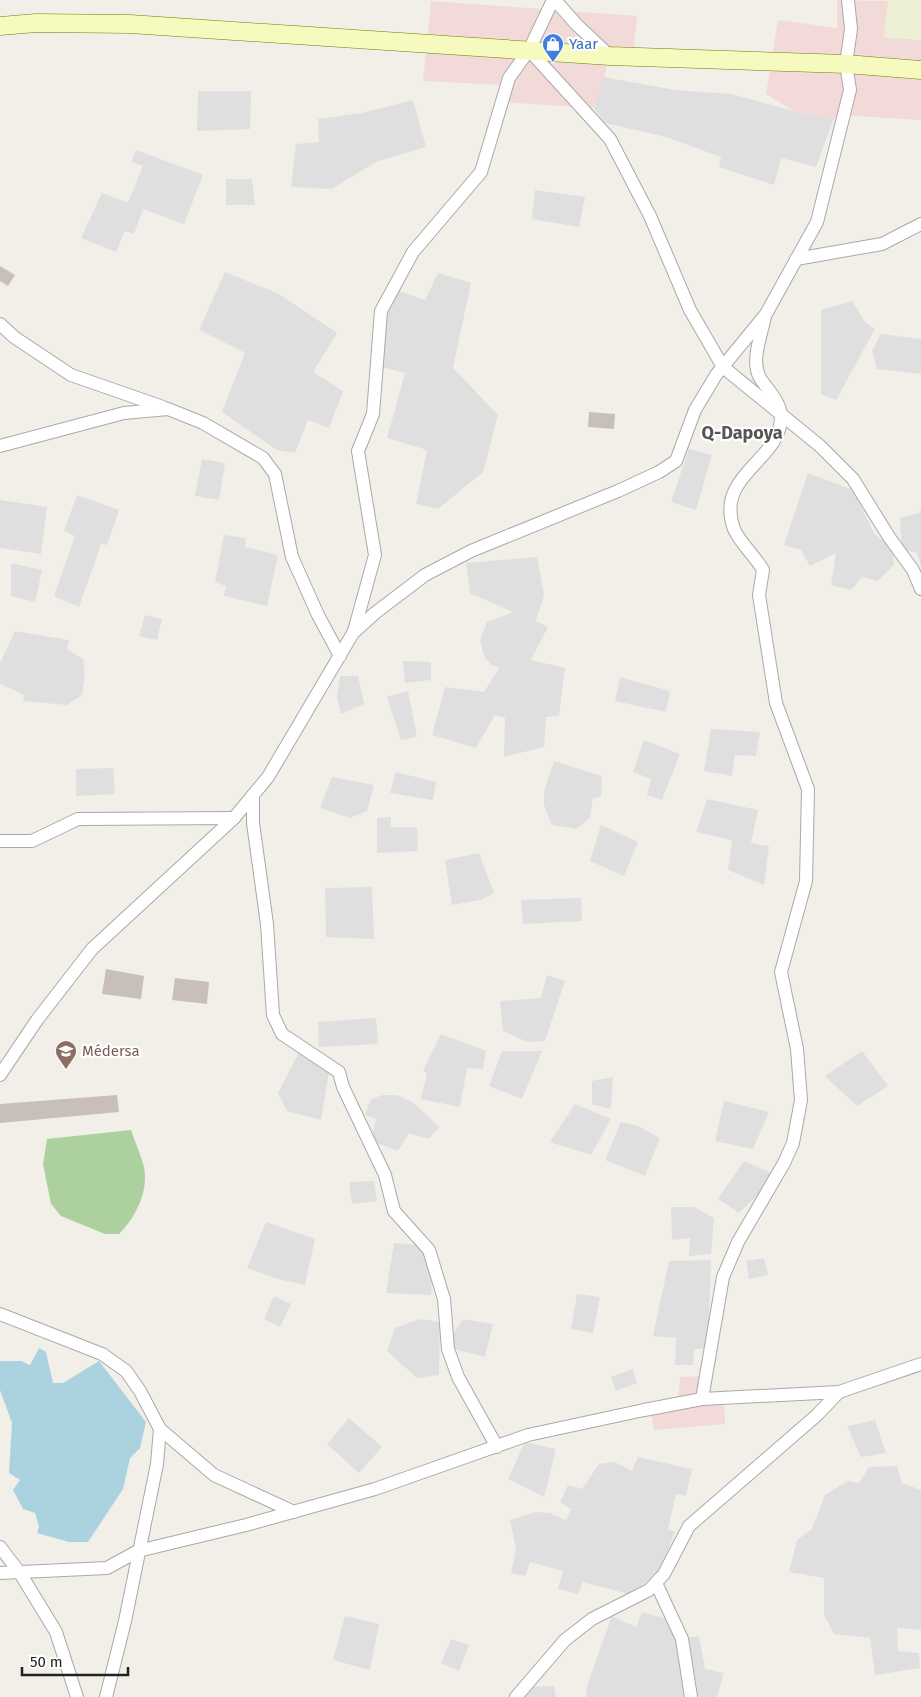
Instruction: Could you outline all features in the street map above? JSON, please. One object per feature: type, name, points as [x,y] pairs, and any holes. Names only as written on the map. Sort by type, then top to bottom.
[{"type":"street","points":[[0,1075],[36,1020],[92,949],[234,818],[268,778],[353,633],[375,555],[358,451],[373,414],[381,311],[413,252],[481,172],[509,78],[529,50],[554,0],[610,56]]},
{"type":"street","points":[[353,633],[375,613],[425,575],[470,551],[618,491],[676,461],[695,410],[723,367],[766,314],[816,222],[850,90],[846,64],[851,28],[848,0]]},
{"type":"street","points":[[0,26],[36,23],[130,24],[610,56],[846,64],[921,70]]},
{"type":"street","points":[[529,50],[610,140],[650,216],[690,310],[723,367],[820,446],[853,479],[889,537],[913,570],[921,589]]},
{"type":"street","points":[[796,259],[882,244],[921,224]]},
{"type":"street","points":[[702,1399],[722,1277],[738,1242],[784,1163],[793,1143],[801,1100],[798,1050],[781,972],[806,881],[808,789],[776,703],[759,595],[763,570],[735,531],[731,502],[736,485],[771,445],[779,431],[781,414],[775,399],[758,375],[756,356],[766,314]]},
{"type":"street","points":[[0,324],[14,337],[71,376],[203,423],[263,458],[275,474],[292,557],[318,615],[340,656]]},
{"type":"street","points":[[0,446],[124,413],[168,409]]},
{"type":"street","points":[[253,795],[253,823],[267,924],[273,1015],[282,1034],[339,1072],[343,1087],[385,1176],[394,1210],[429,1250],[444,1298],[448,1349],[458,1377],[496,1447]]},
{"type":"street","points":[[0,841],[32,841],[78,819],[234,818]]},
{"type":"street","points":[[0,1314],[102,1354],[110,1359],[126,1371],[160,1429],[214,1475],[294,1512]]},
{"type":"street","points":[[0,1573],[107,1568],[138,1551],[294,1512],[375,1489],[528,1435],[702,1399],[839,1392],[921,1364]]},
{"type":"street","points":[[516,1697],[565,1640],[592,1619],[649,1590],[664,1574],[689,1526],[817,1415],[839,1392]]},
{"type":"street","points":[[106,1697],[157,1464],[160,1429]]},
{"type":"street","points":[[0,1547],[20,1572],[56,1632],[77,1697]]},
{"type":"street","points":[[656,1582],[682,1639],[691,1697]]},
{"type":"shaded area","points":[[837,0],[889,1],[885,37],[921,40],[921,120],[838,115],[834,118],[794,111],[766,94],[778,20],[837,28]]},
{"type":"shaded area","points":[[431,1],[637,16],[633,57],[610,57],[594,108],[500,102],[502,85],[423,81]]},
{"type":"shaded area","points":[[603,77],[675,90],[731,94],[793,111],[834,118],[816,167],[781,158],[774,185],[719,167],[721,157],[666,137],[605,123],[594,108]]},
{"type":"shaded area","points":[[198,91],[251,91],[250,129],[197,131]]},
{"type":"shaded area","points":[[413,100],[426,147],[378,161],[331,189],[291,187],[296,144],[319,142],[318,119],[362,113]]},
{"type":"shaded area","points":[[136,150],[203,175],[184,224],[143,209],[134,234],[125,231],[116,252],[81,238],[102,193],[128,203],[143,166],[131,162]]},
{"type":"shaded area","points":[[226,179],[252,179],[255,205],[226,205]]},
{"type":"shaded area","points":[[535,190],[585,197],[579,227],[532,219]]},
{"type":"shaded area","points":[[225,272],[279,294],[337,333],[313,372],[343,391],[329,428],[308,420],[295,453],[277,450],[222,412],[245,353],[199,330]]},
{"type":"shaded area","points":[[438,273],[471,283],[453,368],[498,415],[483,472],[438,509],[416,504],[427,450],[387,438],[405,373],[377,366],[381,311],[393,289],[425,300]]},
{"type":"shaded area","points":[[852,301],[866,323],[875,329],[836,400],[821,394],[821,310]]},
{"type":"shaded area","points":[[881,334],[921,339],[921,374],[877,369],[872,351]]},
{"type":"shaded area","points":[[689,449],[712,455],[696,510],[671,502]]},
{"type":"shaded area","points":[[202,459],[225,463],[219,500],[195,496]]},
{"type":"shaded area","points":[[808,473],[853,490],[874,533],[893,550],[894,565],[877,581],[862,577],[851,590],[831,585],[836,553],[810,566],[801,550],[784,545]]},
{"type":"shaded area","points":[[77,495],[119,510],[107,545],[101,544],[79,607],[54,596],[75,536],[64,531]]},
{"type":"shaded area","points":[[0,500],[47,507],[41,554],[0,548]]},
{"type":"shaded area","points":[[921,509],[921,566],[917,553],[902,549],[900,518],[919,513]]},
{"type":"shaded area","points":[[224,535],[246,538],[245,547],[278,555],[267,606],[224,596],[226,586],[215,582]]},
{"type":"shaded area","points":[[537,557],[544,595],[536,621],[548,627],[531,660],[565,668],[559,716],[546,717],[544,747],[504,757],[505,718],[495,715],[476,748],[432,735],[445,687],[484,692],[499,668],[490,664],[484,656],[480,640],[487,622],[513,612],[470,593],[466,563]]},
{"type":"shaded area","points":[[11,563],[42,570],[35,602],[11,596]]},
{"type":"shaded area","points":[[145,615],[162,619],[157,640],[139,636]]},
{"type":"shaded area","points":[[15,631],[69,640],[67,649],[83,659],[85,674],[82,695],[67,705],[23,701],[24,695],[0,684],[0,663]]},
{"type":"shaded area","points":[[403,661],[431,662],[431,680],[405,683]]},
{"type":"shaded area","points":[[340,676],[358,676],[364,704],[341,714],[337,696]]},
{"type":"shaded area","points":[[620,677],[670,691],[666,712],[615,701]]},
{"type":"shaded area","points":[[408,691],[417,737],[401,740],[387,697]]},
{"type":"shaded area","points":[[711,729],[760,732],[756,756],[735,755],[732,776],[704,771]]},
{"type":"shaded area","points":[[644,740],[680,754],[662,800],[647,795],[651,779],[633,772]]},
{"type":"shaded area","points":[[554,761],[602,776],[601,797],[593,798],[590,818],[576,829],[552,825],[544,805],[544,791]]},
{"type":"shaded area","points":[[113,768],[115,794],[76,796],[76,769]]},
{"type":"shaded area","points":[[396,772],[436,782],[433,800],[390,793]]},
{"type":"shaded area","points":[[332,777],[374,785],[367,811],[350,818],[320,808]]},
{"type":"shaded area","points":[[707,799],[758,810],[751,843],[769,846],[764,885],[728,870],[732,840],[696,832]]},
{"type":"shaded area","points":[[391,817],[391,827],[417,827],[418,851],[377,853],[377,818]]},
{"type":"shaded area","points":[[601,825],[638,842],[624,876],[590,861]]},
{"type":"shaded area","points":[[479,853],[494,893],[481,900],[452,905],[445,860]]},
{"type":"shaded area","points":[[372,887],[374,939],[326,937],[325,888]]},
{"type":"shaded area","points":[[581,898],[582,921],[523,924],[521,900]]},
{"type":"shaded area","points":[[547,975],[565,981],[545,1041],[527,1042],[503,1031],[500,1001],[541,998]]},
{"type":"shaded area","points":[[376,1018],[378,1044],[319,1047],[318,1022]]},
{"type":"shaded area","points":[[441,1034],[486,1051],[483,1069],[467,1068],[460,1107],[421,1099],[427,1073],[423,1071]]},
{"type":"shaded area","points":[[502,1051],[542,1051],[522,1099],[489,1086]]},
{"type":"shaded area","points":[[862,1051],[888,1086],[857,1106],[825,1076]]},
{"type":"shaded area","points":[[299,1052],[329,1072],[321,1120],[287,1111],[278,1093]]},
{"type":"shaded area","points":[[613,1077],[611,1109],[592,1104],[592,1081]]},
{"type":"shaded area","points":[[383,1095],[397,1095],[414,1103],[439,1127],[429,1139],[409,1133],[398,1151],[371,1141],[376,1119],[365,1115],[371,1099]]},
{"type":"shaded area","points":[[724,1101],[769,1112],[753,1149],[715,1141]]},
{"type":"shaded area","points":[[575,1104],[611,1119],[591,1155],[550,1142]]},
{"type":"shaded area","points":[[621,1122],[638,1126],[660,1138],[645,1176],[605,1160]]},
{"type":"shaded area","points":[[744,1161],[772,1173],[766,1187],[739,1213],[718,1199]]},
{"type":"shaded area","points":[[374,1181],[377,1201],[352,1204],[349,1182]]},
{"type":"shaded area","points":[[671,1207],[694,1207],[714,1218],[711,1254],[689,1256],[690,1238],[672,1240]]},
{"type":"shaded area","points":[[266,1222],[315,1239],[305,1285],[278,1279],[247,1268]]},
{"type":"shaded area","points":[[394,1243],[421,1245],[432,1274],[431,1295],[386,1293]]},
{"type":"shaded area","points":[[764,1258],[768,1275],[749,1279],[746,1261]]},
{"type":"shaded area","points":[[711,1260],[708,1349],[694,1349],[693,1365],[675,1365],[676,1338],[653,1336],[669,1261]]},
{"type":"shaded area","points":[[577,1294],[600,1297],[593,1333],[571,1329]]},
{"type":"shaded area","points":[[274,1296],[291,1304],[280,1327],[264,1319]]},
{"type":"shaded area","points":[[420,1319],[440,1322],[439,1375],[417,1378],[387,1351],[395,1328]]},
{"type":"shaded area","points":[[463,1319],[493,1324],[485,1357],[451,1348],[451,1337]]},
{"type":"shaded area","points":[[633,1369],[637,1383],[616,1391],[611,1377]]},
{"type":"shaded area","points":[[706,1376],[702,1398],[724,1397],[725,1424],[654,1430],[650,1409],[678,1403],[680,1377]]},
{"type":"shaded area","points":[[349,1418],[382,1447],[359,1473],[327,1444]]},
{"type":"shaded area","points":[[875,1420],[886,1453],[861,1457],[847,1426]]},
{"type":"shaded area","points":[[525,1442],[556,1449],[544,1497],[508,1479]]},
{"type":"shaded area","points":[[638,1457],[692,1469],[686,1496],[676,1494],[668,1529],[675,1532],[662,1566],[646,1582],[628,1594],[583,1582],[578,1594],[558,1589],[563,1571],[530,1562],[525,1576],[511,1573],[516,1549],[510,1520],[535,1512],[550,1513],[566,1520],[571,1509],[560,1502],[568,1485],[582,1489],[599,1464],[615,1462],[632,1471]]},
{"type":"shaded area","points":[[897,1466],[902,1483],[921,1490],[921,1630],[897,1628],[898,1651],[919,1653],[920,1668],[875,1675],[870,1638],[834,1634],[824,1615],[824,1578],[789,1572],[797,1540],[812,1529],[825,1495],[848,1481],[859,1483],[869,1467]]},
{"type":"shaded area","points":[[642,1612],[674,1621],[682,1639],[699,1636],[705,1669],[724,1673],[717,1697],[586,1697],[587,1686],[612,1616],[636,1627]]},
{"type":"shaded area","points":[[345,1616],[379,1624],[370,1670],[333,1660]]},
{"type":"shaded area","points":[[451,1639],[469,1645],[459,1671],[441,1663]]},
{"type":"shaded area","points":[[554,1686],[556,1697],[526,1697],[532,1687]]},
{"type":"green space","points":[[853,0],[921,0],[921,40],[884,37],[888,1]]},
{"type":"green space","points":[[131,1130],[144,1167],[145,1176],[143,1195],[125,1228],[119,1234],[105,1234],[61,1216],[51,1204],[43,1164],[47,1139]]},
{"type":"water","points":[[39,1348],[46,1352],[53,1383],[63,1383],[99,1361],[146,1422],[140,1448],[130,1458],[123,1489],[88,1542],[69,1542],[37,1533],[39,1526],[35,1513],[23,1509],[13,1490],[20,1480],[9,1473],[12,1423],[0,1390],[0,1361],[21,1361],[30,1365]]},
{"type":"building","points":[[0,266],[15,275],[8,286],[0,281]]},
{"type":"building","points":[[589,412],[615,414],[614,429],[588,427]]},
{"type":"building","points":[[106,969],[144,976],[141,999],[102,994]]},
{"type":"building","points":[[175,978],[209,982],[207,1004],[172,1000]]},
{"type":"building","points":[[117,1095],[119,1112],[0,1123],[0,1104]]},
{"type":"place","name":"Yaar","points":[[553,63]]},
{"type":"place","name":"Médersa","points":[[66,1070]]},
{"type":"district","name":"Q-Dapoya","points":[[742,433]]}]
